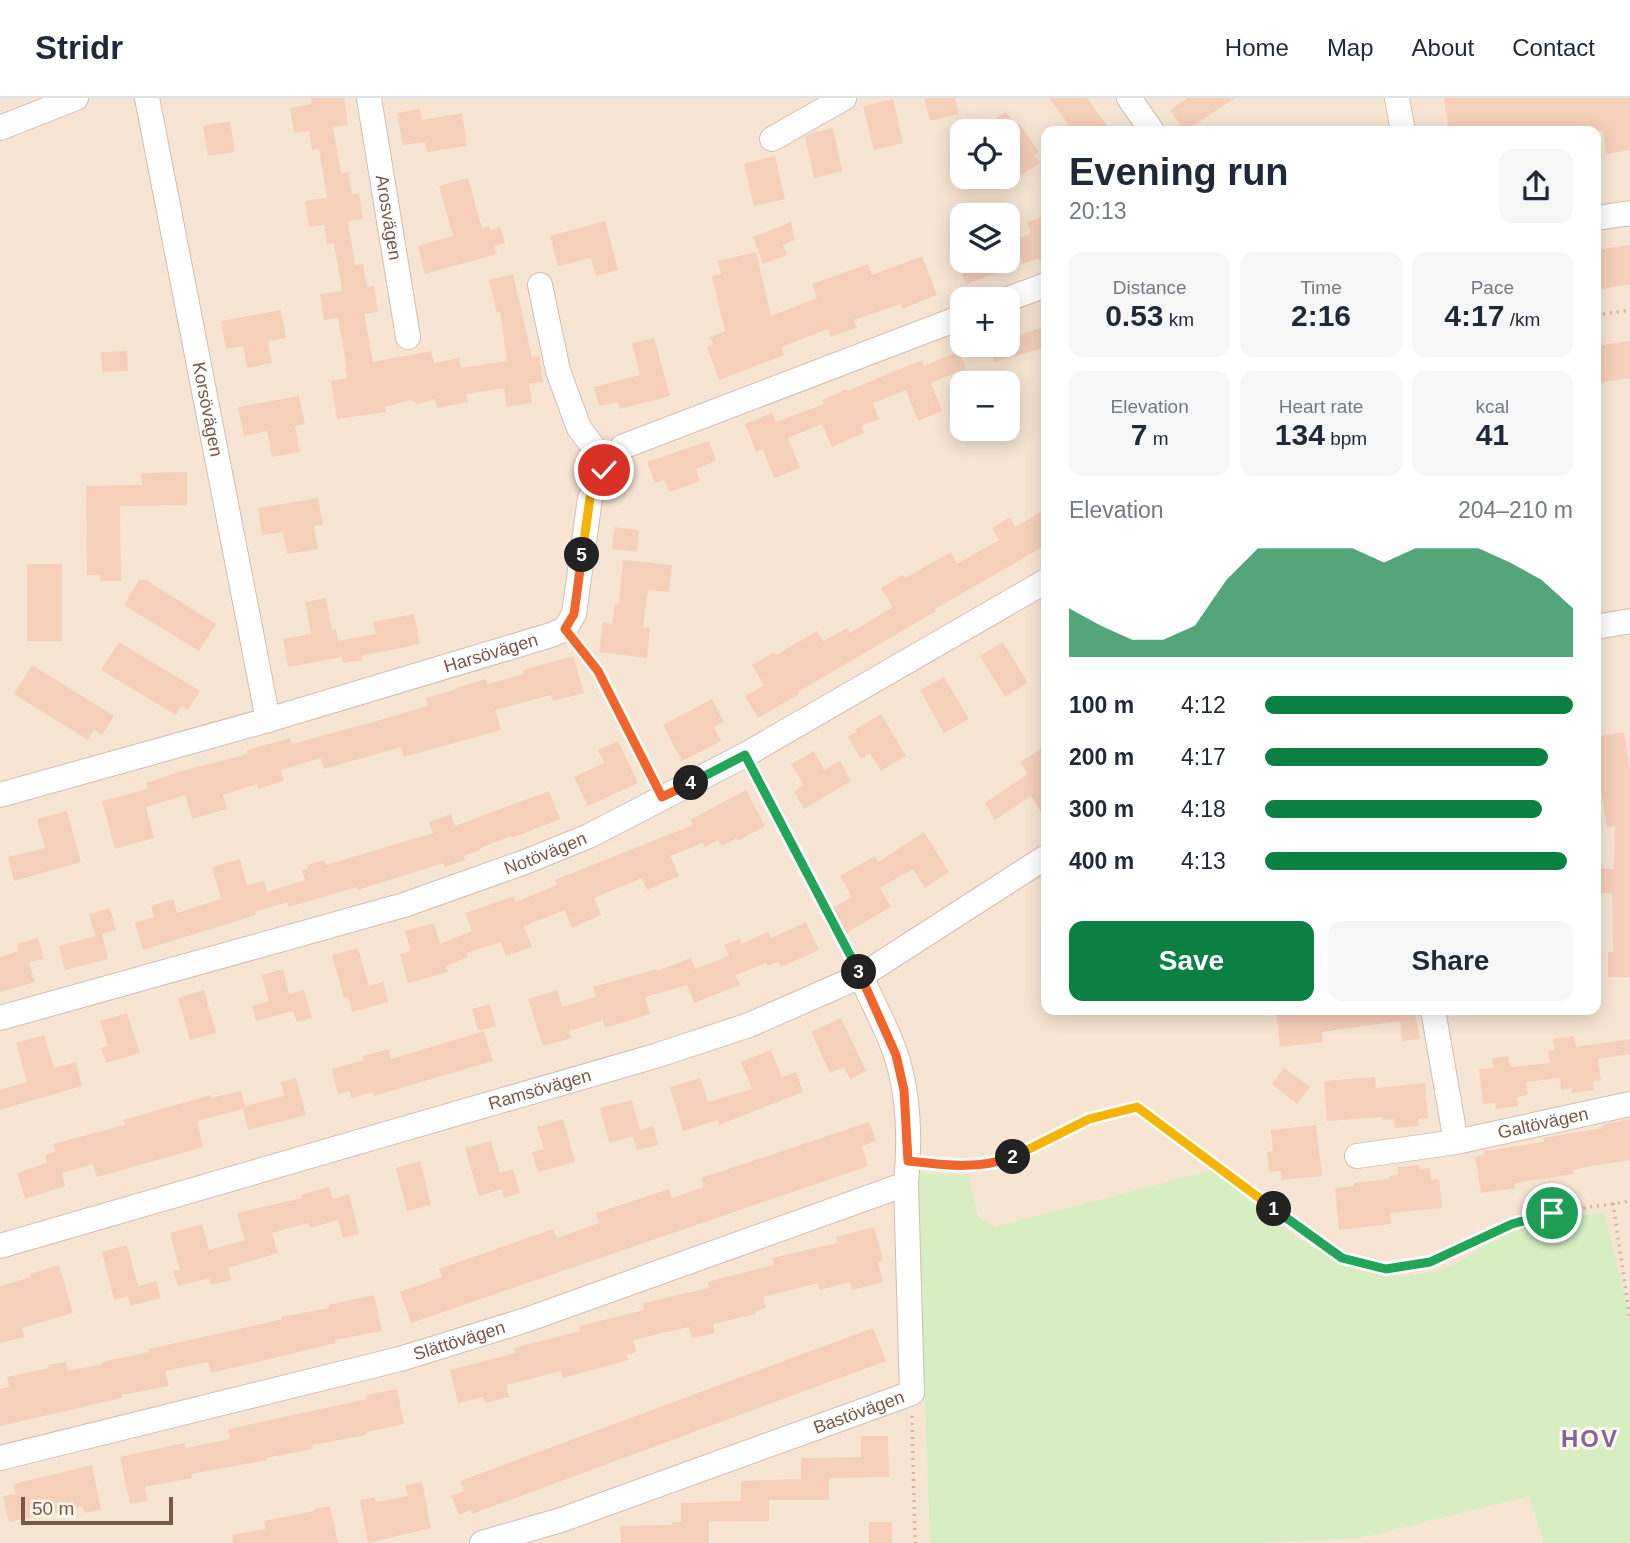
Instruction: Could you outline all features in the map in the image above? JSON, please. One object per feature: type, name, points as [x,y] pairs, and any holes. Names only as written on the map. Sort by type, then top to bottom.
[{"type":"street","points":[[3,119],[76,98]]},
{"type":"street","name":"Korsövägen","points":[[147,98],[268,720]]},
{"type":"street","name":"Arosvägen","points":[[369,98],[408,337]]},
{"type":"street","points":[[772,139],[812,106],[844,98]]},
{"type":"street","points":[[1129,98],[1149,126]]},
{"type":"street","points":[[1398,98],[1403,126]]},
{"type":"street","points":[[1601,217],[1630,213]]},
{"type":"street","points":[[540,285],[562,383],[579,428],[607,466]]},
{"type":"street","points":[[1020,295],[1041,287]]},
{"type":"street","points":[[565,629],[574,614],[590,498],[607,466],[622,447],[950,322]]},
{"type":"street","name":"Notövägen","points":[[0,1018],[404,905],[589,836],[745,755],[1041,584]]},
{"type":"street","points":[[1601,626],[1630,621]]},
{"type":"street","name":"Harsövägen","points":[[0,795],[268,720],[565,629]]},
{"type":"street","name":"Ramsövägen","points":[[0,1246],[655,1056],[749,1025],[861,976],[1041,860]]},
{"type":"street","name":"Bastövägen","points":[[482,1543],[561,1520],[912,1393],[904,1090],[896,1055],[861,976]]},
{"type":"street","points":[[1434,1015],[1456,1142]]},
{"type":"street","name":"Galtövägen","points":[[1357,1156],[1456,1142],[1630,1104]]},
{"type":"street","name":"Slättövägen","points":[[0,1458],[400,1359],[526,1320],[907,1173]]},
{"type":"path","points":[[1601,314],[1630,310]]},
{"type":"path","points":[[565,629],[598,671],[662,797]]},
{"type":"path","points":[[745,755],[861,976]]},
{"type":"path","points":[[907,1173],[994,1164],[1027,1151],[1089,1119],[1137,1107],[1342,1258],[1386,1269],[1430,1262],[1512,1224],[1552,1213],[1630,1200]]},
{"type":"path","points":[[1613,1203],[1630,1320]]},
{"type":"path","points":[[912,1393],[915,1543]]},
{"type":"shaded area","points":[[0,98],[1630,98],[1630,1543],[0,1543]]},
{"type":"green space","points":[[1213,1170],[1295,1236],[1325,1254],[1356,1268],[1388,1275],[1422,1274],[1457,1263],[1509,1226],[1540,1219],[1604,1213],[1630,1317],[1630,1543],[1544,1543],[1529,1496],[1360,1538],[1253,1543],[930,1543],[917,1173],[968,1174],[978,1217],[995,1227]]},
{"type":"building","points":[[311,98],[344,98],[348,125],[333,127],[341,173],[348,172],[352,194],[359,193],[363,219],[348,221],[355,265],[363,264],[367,287],[374,286],[378,312],[364,314],[373,362],[431,351],[434,363],[459,358],[461,368],[507,361],[500,312],[497,313],[489,280],[513,274],[532,357],[539,356],[543,382],[529,384],[532,403],[507,407],[504,388],[466,394],[468,402],[437,408],[435,399],[418,404],[411,400],[385,407],[386,412],[337,419],[331,381],[347,378],[345,357],[338,318],[324,320],[320,294],[342,291],[334,243],[327,244],[324,225],[309,227],[305,201],[327,198],[319,149],[312,150],[309,131],[294,133],[290,108],[312,104]]},
{"type":"building","points":[[924,98],[955,98],[959,114],[930,121]]},
{"type":"building","points":[[1049,98],[1087,98],[1107,126],[1069,126]]},
{"type":"building","points":[[1187,98],[1235,98],[1193,126],[1181,126],[1170,110]]},
{"type":"building","points":[[1444,98],[1630,98],[1630,150],[1606,154],[1601,126],[1448,126]]},
{"type":"building","points":[[893,99],[903,143],[874,150],[863,106]]},
{"type":"building","points":[[420,109],[422,120],[462,113],[467,146],[427,152],[425,142],[403,145],[397,113]]},
{"type":"building","points":[[1006,112],[1011,119],[995,119]]},
{"type":"building","points":[[230,121],[235,152],[208,156],[203,126]]},
{"type":"building","points":[[1020,124],[1039,152],[1034,155],[1040,163],[1020,176]]},
{"type":"building","points":[[833,128],[842,171],[814,178],[805,137]]},
{"type":"building","points":[[775,156],[785,199],[754,206],[744,164]]},
{"type":"building","points":[[468,178],[482,228],[489,226],[490,230],[500,227],[505,243],[494,246],[497,254],[425,274],[418,246],[453,236],[439,186]]},
{"type":"building","points":[[1041,218],[1041,263],[1039,258],[1020,265],[1020,238],[1031,234],[1027,222]]},
{"type":"building","points":[[605,221],[618,270],[596,276],[591,258],[558,266],[550,236]]},
{"type":"building","points":[[791,222],[795,240],[783,245],[787,255],[763,264],[753,237]]},
{"type":"building","points":[[1630,245],[1630,284],[1601,289],[1601,249]]},
{"type":"building","points":[[756,252],[771,316],[817,298],[812,284],[868,264],[872,275],[922,256],[937,295],[902,309],[901,304],[854,320],[857,328],[830,337],[828,329],[781,347],[784,355],[719,380],[707,347],[713,344],[710,337],[725,331],[712,276],[721,274],[718,261]]},
{"type":"building","points":[[962,273],[997,273],[966,284]]},
{"type":"building","points":[[281,310],[286,338],[268,341],[272,363],[247,368],[243,346],[226,349],[221,321]]},
{"type":"building","points":[[1041,328],[1041,348],[1020,354],[1020,335]]},
{"type":"building","points":[[654,338],[670,396],[620,409],[618,402],[599,406],[594,387],[640,375],[632,343]]},
{"type":"building","points":[[1630,341],[1630,378],[1601,382],[1601,345]]},
{"type":"building","points":[[127,351],[128,371],[102,372],[101,352]]},
{"type":"building","points":[[950,355],[950,357],[961,357],[966,369],[950,371],[950,375],[931,383],[942,411],[918,421],[906,390],[873,403],[879,419],[861,426],[864,433],[832,447],[822,424],[788,438],[800,468],[774,478],[763,449],[756,452],[745,424],[772,413],[776,422],[824,404],[822,400],[846,389],[847,391],[922,360],[924,366]]},
{"type":"building","points":[[992,357],[1011,357],[994,362]]},
{"type":"building","points":[[299,396],[305,424],[295,426],[300,452],[272,457],[267,431],[244,436],[238,407]]},
{"type":"building","points":[[709,441],[716,461],[696,469],[700,481],[669,492],[664,480],[655,483],[647,462]]},
{"type":"building","points":[[187,472],[187,505],[120,506],[121,581],[100,581],[100,575],[87,575],[86,486],[142,485],[141,473]]},
{"type":"building","points":[[318,498],[323,525],[314,526],[318,549],[287,554],[283,532],[262,535],[258,508]]},
{"type":"building","points":[[1041,512],[1041,548],[935,609],[936,611],[758,718],[745,696],[764,685],[752,665],[774,652],[776,655],[817,631],[823,641],[847,628],[850,633],[893,607],[881,588],[951,552],[957,564],[999,540],[992,528],[1010,517],[1015,527]]},
{"type":"building","points":[[614,527],[639,530],[637,552],[612,549]]},
{"type":"building","points":[[623,560],[672,565],[669,592],[648,590],[643,627],[650,628],[647,658],[599,652],[603,622],[612,624],[615,604],[619,604]]},
{"type":"building","points":[[27,564],[62,564],[62,641],[27,641]]},
{"type":"building","points":[[139,580],[146,580],[216,624],[199,651],[124,605]]},
{"type":"building","points":[[326,598],[332,630],[336,629],[338,641],[376,634],[373,622],[414,614],[420,644],[361,656],[362,660],[343,663],[342,657],[288,667],[283,639],[311,634],[305,602]]},
{"type":"building","points":[[119,642],[200,691],[188,710],[181,706],[176,715],[101,670]]},
{"type":"building","points":[[1003,642],[1028,683],[1005,697],[980,656]]},
{"type":"building","points":[[573,656],[584,693],[553,701],[551,695],[495,710],[501,730],[404,757],[401,747],[324,769],[321,758],[281,770],[284,781],[258,789],[257,784],[223,795],[227,809],[192,819],[185,795],[146,807],[154,838],[115,849],[102,801],[148,789],[146,783],[178,772],[248,754],[247,750],[290,738],[292,744],[380,720],[428,706],[426,698],[456,688],[486,679],[488,684],[524,674],[523,670]]},
{"type":"building","points":[[32,665],[114,716],[102,735],[94,730],[88,740],[14,694]]},
{"type":"building","points":[[944,677],[969,719],[944,733],[920,690]]},
{"type":"building","points":[[712,699],[724,722],[714,727],[721,741],[682,761],[663,725]]},
{"type":"building","points":[[881,714],[906,756],[881,771],[870,753],[861,759],[848,737]]},
{"type":"building","points":[[1624,732],[1630,769],[1630,977],[1608,977],[1608,952],[1613,952],[1612,893],[1601,893],[1601,869],[1614,869],[1615,826],[1607,828],[1601,790],[1601,736]]},
{"type":"building","points":[[618,741],[638,783],[588,806],[574,777],[604,763],[598,750]]},
{"type":"building","points":[[1041,749],[1041,812],[1031,796],[995,820],[985,803],[1028,774],[1020,762]]},
{"type":"building","points":[[814,751],[824,770],[840,761],[851,781],[804,809],[794,792],[804,785],[791,764]]},
{"type":"building","points":[[746,790],[765,826],[738,841],[737,838],[722,846],[718,840],[705,847],[703,843],[670,856],[679,876],[647,890],[642,878],[594,898],[601,915],[572,928],[565,910],[524,926],[532,947],[506,956],[501,942],[466,953],[468,957],[446,966],[448,972],[408,983],[400,954],[411,951],[405,931],[434,923],[440,944],[472,931],[465,913],[514,896],[516,902],[557,885],[555,880],[693,825],[690,820]]},
{"type":"building","points":[[549,791],[560,819],[480,848],[464,856],[465,860],[445,867],[443,863],[358,890],[357,887],[289,907],[287,902],[255,912],[256,915],[143,950],[135,923],[154,917],[151,906],[173,899],[177,913],[221,899],[212,867],[240,859],[247,885],[264,881],[267,892],[305,880],[302,870],[308,869],[307,865],[324,860],[326,865],[433,833],[429,822],[451,814],[455,826]]},
{"type":"building","points":[[67,811],[81,862],[14,881],[8,857],[45,848],[37,819]]},
{"type":"building","points":[[924,832],[949,872],[925,888],[913,869],[880,888],[891,907],[846,933],[832,908],[852,897],[840,876],[875,856],[878,862]]},
{"type":"building","points":[[110,908],[116,930],[102,934],[108,959],[65,970],[59,946],[95,936],[89,914]]},
{"type":"building","points":[[806,922],[819,950],[781,967],[778,962],[768,966],[766,963],[736,975],[740,985],[694,1003],[687,985],[645,997],[650,1014],[605,1028],[603,1020],[569,1031],[572,1038],[543,1046],[528,999],[557,990],[562,1007],[596,997],[593,987],[657,971],[691,958],[695,969],[729,956],[724,945],[740,939],[742,944],[768,932],[771,938]]},
{"type":"building","points":[[38,938],[44,959],[29,962],[35,982],[0,992],[0,957],[19,951],[17,944]]},
{"type":"building","points":[[358,948],[369,986],[383,982],[388,1002],[352,1012],[348,997],[344,998],[332,955]]},
{"type":"building","points":[[283,969],[289,994],[304,990],[312,1018],[297,1022],[293,1011],[256,1021],[252,1006],[269,1001],[262,975]]},
{"type":"building","points":[[204,990],[216,1033],[190,1040],[178,998]]},
{"type":"building","points":[[490,1004],[496,1026],[478,1031],[472,1009]]},
{"type":"building","points":[[127,1013],[140,1053],[106,1063],[101,1048],[108,1046],[100,1021]]},
{"type":"building","points":[[1277,1015],[1415,1015],[1420,1039],[1402,1041],[1400,1021],[1322,1032],[1323,1042],[1280,1047]]},
{"type":"building","points":[[841,1018],[866,1071],[850,1079],[844,1067],[830,1073],[811,1032]]},
{"type":"building","points":[[484,1031],[493,1061],[374,1096],[373,1092],[351,1098],[349,1091],[338,1094],[332,1069],[364,1060],[363,1056],[389,1049],[391,1059]]},
{"type":"building","points":[[44,1035],[54,1068],[76,1062],[82,1086],[0,1110],[0,1090],[27,1082],[16,1043]]},
{"type":"building","points":[[1574,1036],[1576,1047],[1630,1039],[1630,1054],[1598,1059],[1601,1080],[1593,1081],[1594,1090],[1572,1093],[1572,1088],[1561,1090],[1560,1078],[1526,1082],[1528,1095],[1517,1097],[1518,1106],[1496,1109],[1495,1103],[1483,1104],[1479,1069],[1493,1068],[1492,1058],[1508,1056],[1513,1067],[1550,1063],[1548,1051],[1555,1050],[1553,1039]]},
{"type":"building","points":[[771,1050],[782,1077],[796,1072],[803,1092],[719,1125],[718,1120],[683,1131],[670,1087],[700,1078],[708,1102],[752,1089],[741,1062]]},
{"type":"building","points":[[1284,1068],[1310,1087],[1297,1104],[1272,1084]]},
{"type":"building","points":[[1375,1077],[1376,1088],[1425,1083],[1428,1118],[1418,1119],[1419,1126],[1395,1128],[1394,1119],[1383,1120],[1383,1117],[1327,1121],[1324,1081]]},
{"type":"building","points":[[296,1078],[306,1115],[248,1130],[243,1109],[197,1121],[203,1147],[97,1177],[93,1164],[62,1173],[65,1186],[25,1199],[17,1173],[47,1163],[45,1155],[55,1152],[53,1144],[125,1125],[123,1120],[211,1095],[211,1098],[241,1091],[245,1106],[284,1096],[281,1082]]},
{"type":"building","points":[[632,1100],[640,1130],[653,1126],[658,1145],[637,1150],[633,1136],[609,1143],[600,1108]]},
{"type":"building","points":[[563,1119],[575,1162],[538,1172],[532,1152],[544,1149],[537,1127]]},
{"type":"building","points":[[1630,1119],[1630,1160],[1586,1167],[1573,1170],[1574,1174],[1527,1181],[1514,1184],[1515,1188],[1481,1193],[1475,1157],[1484,1155],[1484,1151],[1544,1142],[1543,1138],[1603,1128],[1602,1125]]},
{"type":"building","points":[[869,1122],[876,1141],[862,1146],[868,1166],[411,1323],[400,1292],[442,1277],[439,1269],[553,1229],[557,1238],[599,1223],[596,1213],[669,1189],[672,1198],[704,1187],[701,1178]]},
{"type":"building","points":[[1316,1125],[1322,1176],[1281,1180],[1281,1171],[1269,1172],[1267,1152],[1273,1151],[1271,1130]]},
{"type":"building","points":[[491,1141],[500,1173],[513,1169],[520,1193],[504,1198],[502,1189],[479,1196],[465,1148]]},
{"type":"building","points":[[420,1161],[431,1205],[407,1211],[396,1168]]},
{"type":"building","points":[[1419,1165],[1419,1169],[1430,1168],[1431,1180],[1439,1179],[1442,1208],[1390,1213],[1391,1224],[1339,1230],[1335,1188],[1389,1179],[1389,1176],[1398,1175],[1397,1167]]},
{"type":"building","points":[[329,1187],[333,1199],[349,1194],[359,1234],[343,1238],[338,1220],[310,1228],[308,1223],[272,1233],[278,1253],[228,1268],[231,1280],[211,1285],[209,1278],[178,1286],[173,1271],[180,1270],[170,1233],[202,1224],[209,1250],[245,1240],[237,1213],[302,1198],[301,1195]]},
{"type":"building","points":[[874,1227],[883,1260],[878,1262],[883,1282],[852,1290],[850,1282],[820,1290],[818,1283],[763,1297],[766,1308],[755,1311],[756,1314],[713,1324],[715,1333],[692,1338],[689,1327],[633,1340],[636,1352],[626,1355],[628,1360],[563,1378],[561,1371],[506,1385],[509,1397],[485,1403],[483,1397],[458,1403],[450,1370],[516,1353],[514,1348],[580,1331],[579,1326],[644,1310],[643,1303],[709,1288],[707,1282],[774,1265],[772,1258],[837,1243],[836,1237]]},
{"type":"building","points":[[127,1245],[138,1286],[156,1281],[161,1298],[130,1306],[128,1296],[114,1300],[102,1252]]},
{"type":"building","points":[[59,1265],[73,1313],[22,1328],[25,1337],[0,1343],[0,1286]]},
{"type":"building","points":[[374,1295],[382,1331],[335,1340],[336,1343],[211,1373],[208,1362],[165,1371],[169,1386],[0,1426],[0,1389],[9,1387],[7,1377],[66,1362],[68,1371],[102,1364],[149,1352],[148,1349],[329,1308],[328,1305]]},
{"type":"building","points":[[873,1328],[886,1361],[472,1514],[471,1510],[459,1515],[451,1496],[464,1491],[460,1481]]},
{"type":"building","points":[[397,1389],[404,1424],[367,1432],[367,1435],[312,1445],[313,1449],[191,1474],[192,1478],[145,1487],[148,1501],[130,1504],[120,1457],[184,1443],[186,1448],[230,1439],[228,1429],[367,1399],[366,1395]]},
{"type":"building","points":[[861,1436],[888,1436],[889,1477],[829,1478],[829,1500],[769,1500],[769,1521],[709,1521],[709,1543],[621,1543],[620,1526],[672,1525],[672,1522],[681,1522],[681,1503],[741,1501],[741,1481],[801,1479],[801,1458],[861,1457]]},
{"type":"building","points":[[92,1465],[101,1510],[84,1513],[83,1507],[9,1522],[3,1496],[16,1494],[14,1484]]},
{"type":"building","points":[[422,1482],[431,1528],[368,1543],[360,1500],[375,1497],[376,1502],[408,1496],[406,1485]]},
{"type":"building","points":[[330,1506],[338,1543],[233,1543],[232,1535],[266,1529],[264,1521]]},
{"type":"building","points":[[869,1522],[892,1522],[892,1543],[869,1543]]},
{"type":"district","name":"HOV","points":[[1590,1439]]},
{"type":"route","points":[[604,470],[590,498],[574,614],[565,629],[598,671],[662,797],[745,755],[861,976],[896,1055],[904,1090],[908,1161],[962,1167],[994,1164],[1027,1151],[1089,1119],[1137,1107],[1342,1258],[1386,1269],[1430,1262],[1512,1224],[1552,1213]]}]
